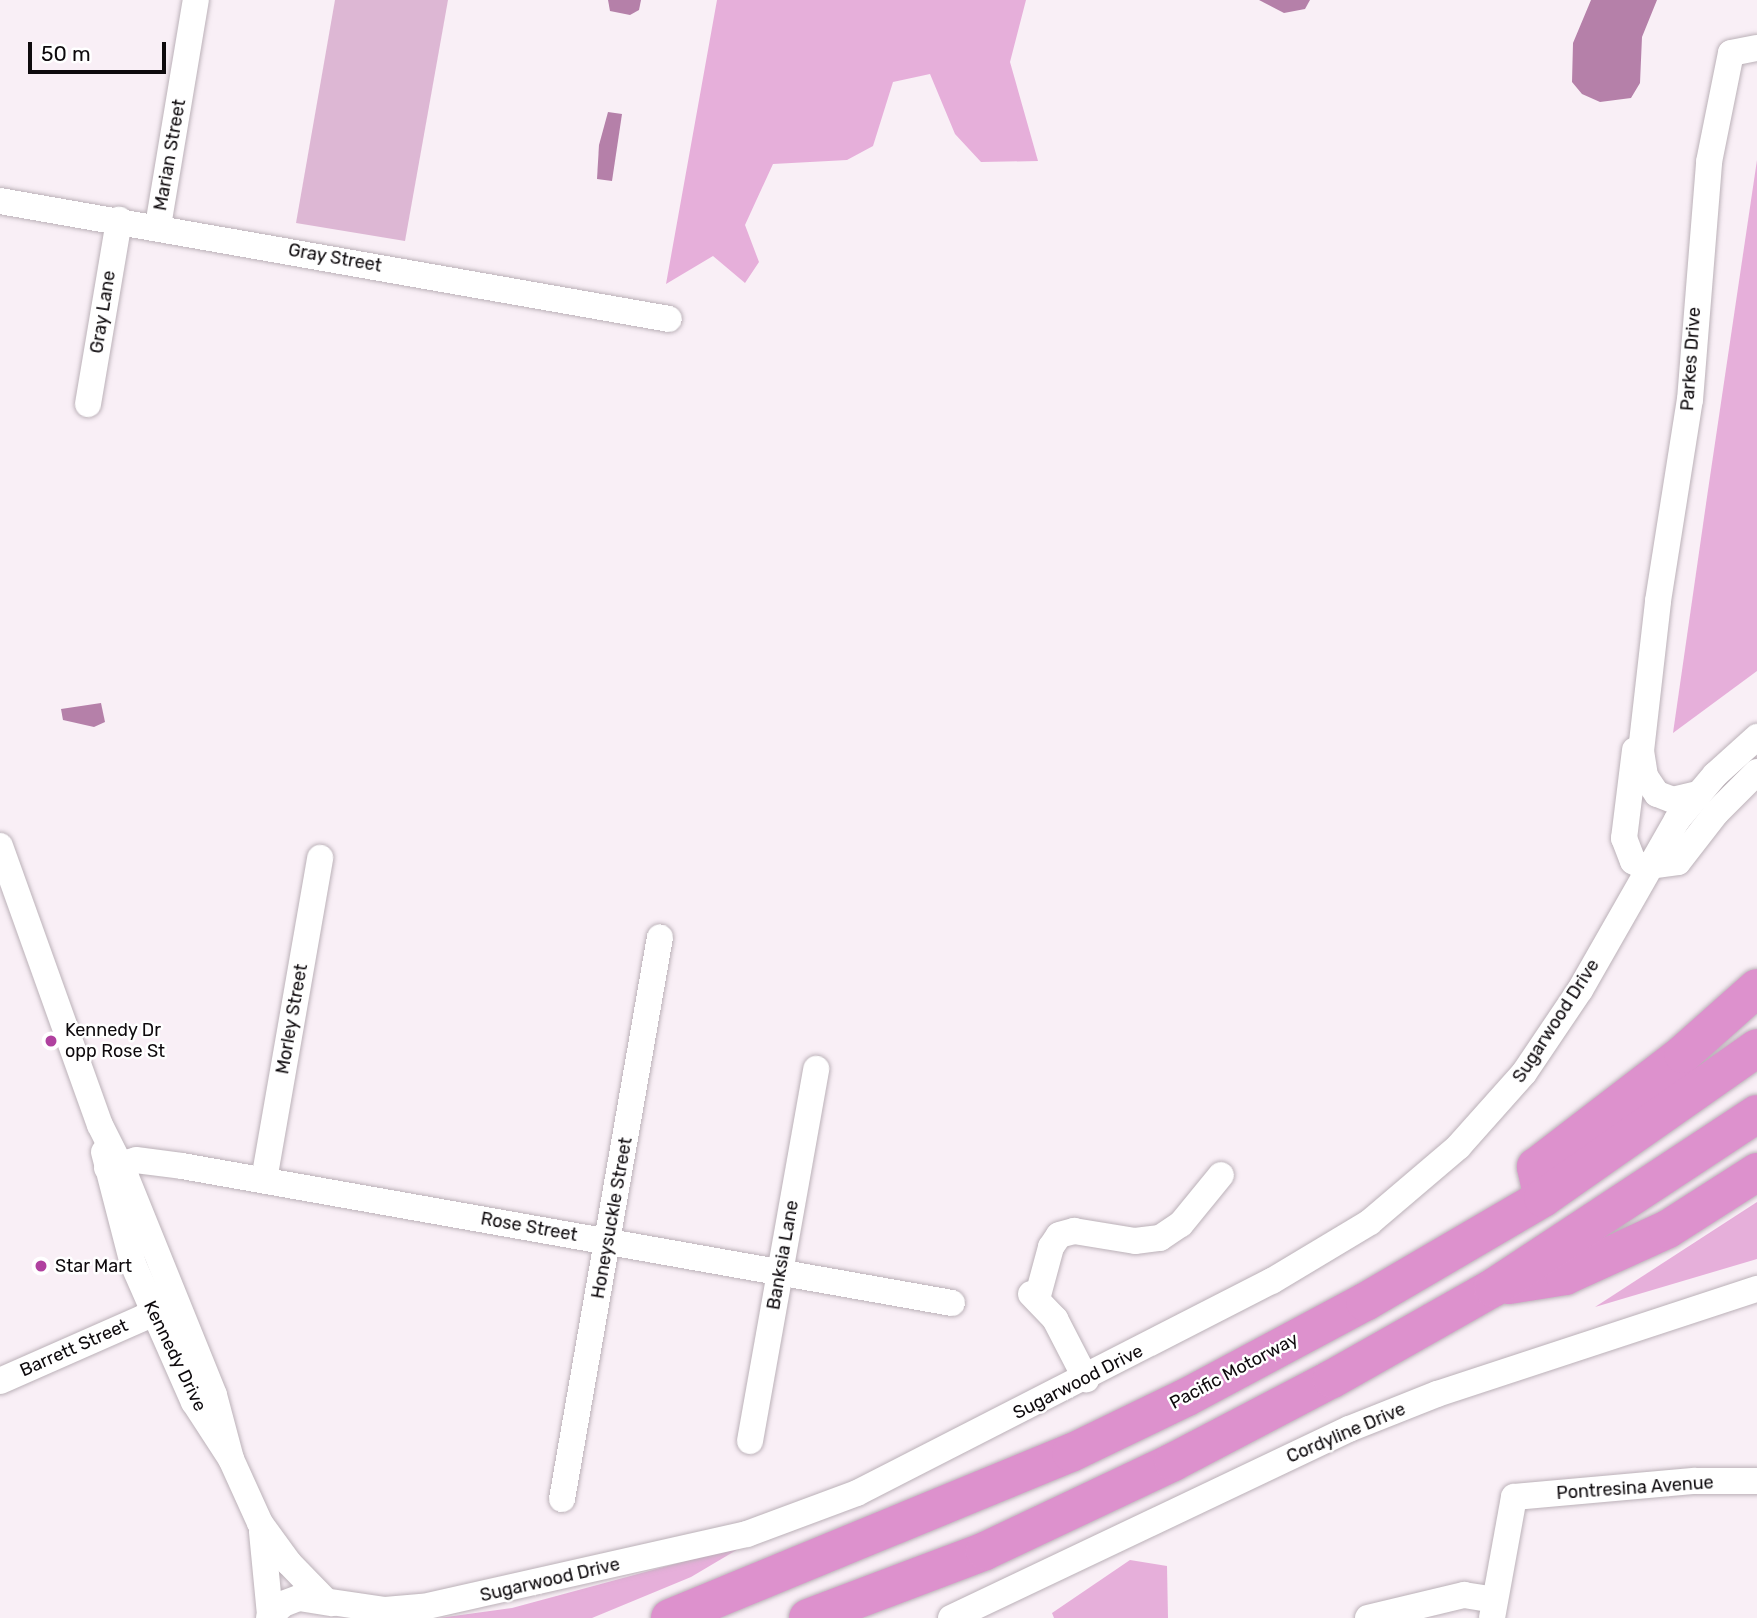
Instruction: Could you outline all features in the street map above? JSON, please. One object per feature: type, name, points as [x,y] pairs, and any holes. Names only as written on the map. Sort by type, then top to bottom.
[{"type":"highway","points":[[1543,1198],[1536,1167],[1683,1054],[1757,988]]},
{"type":"highway","name":"Pacific Motorway","points":[[670,1618],[1071,1453],[1353,1308],[1543,1198],[1757,1048]]},
{"type":"highway","points":[[808,1618],[985,1551],[1173,1462],[1493,1288],[1757,1114]]},
{"type":"highway","points":[[1493,1288],[1565,1276],[1668,1229],[1757,1172]]},
{"type":"street","name":"Marian Street","points":[[158,226],[196,0]]},
{"type":"street","name":"Parkes Drive","points":[[1649,867],[1633,861],[1623,831],[1690,400],[1709,162],[1731,53],[1749,48]]},
{"type":"street","name":"Gray Street","points":[[0,201],[158,226],[670,319]]},
{"type":"street","name":"Gray Lane","points":[[88,404],[119,220]]},
{"type":"street","name":"Parkes Drive","points":[[1648,676],[1641,751],[1645,776],[1665,798],[1698,794]]},
{"type":"street","name":"Sugarwood Drive","points":[[270,1617],[299,1598],[333,1607],[385,1610],[423,1607],[523,1588],[747,1534],[857,1493],[1086,1379],[1272,1281],[1370,1222],[1458,1147],[1524,1073],[1580,990],[1649,867],[1698,794],[1757,737]]},
{"type":"street","points":[[1649,867],[1681,859],[1716,813],[1757,772]]},
{"type":"street","name":"Kennedy Drive","points":[[0,846],[100,1125],[113,1167],[133,1264],[153,1313],[194,1402],[231,1459],[260,1523],[289,1563],[333,1607]]},
{"type":"street","name":"Morley Street","points":[[264,1180],[320,858]]},
{"type":"street","name":"Honeysuckle Street","points":[[562,1499],[660,937]]},
{"type":"street","name":"Banksia Lane","points":[[750,1441],[816,1069]]},
{"type":"street","name":"Rose Street","points":[[113,1167],[145,1160],[780,1270],[952,1303]]},
{"type":"street","name":"Kennedy Drive","points":[[113,1167],[162,1265],[214,1395],[231,1459]]},
{"type":"street","points":[[1086,1379],[1055,1319],[1034,1296],[1051,1247],[1059,1235],[1074,1231],[1135,1241],[1160,1238],[1181,1224],[1221,1175]]},
{"type":"street","points":[[162,1265],[160,1302],[153,1313],[186,1326]]},
{"type":"street","name":"Cordyline Drive","points":[[951,1618],[1349,1429],[1451,1390],[1757,1289]]},
{"type":"street","name":"Barrett Street","points":[[0,1381],[153,1313]]},
{"type":"street","name":"Pontresina Avenue","points":[[1493,1609],[1514,1497],[1695,1481],[1757,1481]]},
{"type":"street","name":"Kennedy Drive","points":[[260,1523],[270,1617]]},
{"type":"street","points":[[1368,1618],[1464,1595],[1493,1609]]},
{"type":"shaded area","points":[[335,0],[448,0],[405,241],[296,223]]},
{"type":"shaded area","points":[[608,0],[641,0],[639,10],[630,15],[610,11]]},
{"type":"shaded area","points":[[717,0],[1026,0],[1010,62],[1038,161],[981,162],[955,134],[930,74],[893,82],[873,146],[847,160],[773,164],[745,225],[759,262],[745,283],[713,256],[666,284]]},
{"type":"shaded area","points":[[1259,0],[1310,0],[1305,9],[1284,13]]},
{"type":"shaded area","points":[[1591,0],[1657,0],[1642,37],[1640,83],[1631,98],[1600,102],[1582,94],[1572,82],[1573,43]]},
{"type":"shaded area","points":[[608,112],[622,114],[612,181],[597,179],[599,145]]},
{"type":"shaded area","points":[[1757,160],[1757,671],[1673,733],[1707,497]]},
{"type":"shaded area","points":[[101,703],[105,722],[94,727],[63,720],[61,709]]},
{"type":"shaded area","points":[[1757,1202],[1757,1259],[1595,1307]]},
{"type":"shaded area","points":[[745,1545],[691,1577],[592,1618],[439,1618],[512,1608]]},
{"type":"shaded area","points":[[1130,1560],[1167,1566],[1168,1618],[1054,1618],[1052,1613]]},
{"type":"place","name":"Kennedy Dr opp Rose St","points":[[51,1041]]},
{"type":"place","name":"Star Mart","points":[[41,1266]]}]
